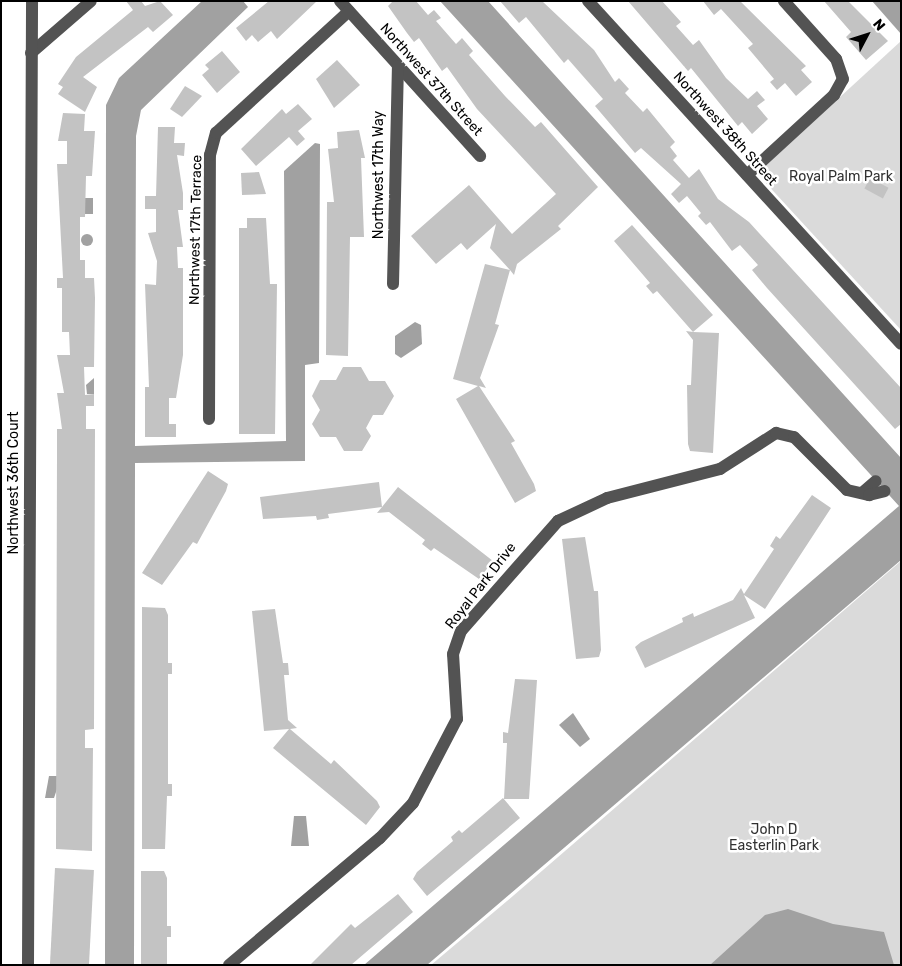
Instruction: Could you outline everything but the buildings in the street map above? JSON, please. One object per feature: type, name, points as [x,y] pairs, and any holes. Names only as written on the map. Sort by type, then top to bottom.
[{"type":"street","name":"Northwest 36th Court","points":[[28,965],[32,1]]},
{"type":"street","points":[[31,53],[91,1]]},
{"type":"street","name":"Northwest 37th Street","points":[[340,1],[480,156]]},
{"type":"street","name":"Northwest 38th Street","points":[[588,1],[901,344]]},
{"type":"street","points":[[746,175],[834,95],[843,79],[836,59],[784,1]]},
{"type":"street","name":"Northwest 17th Terrace","points":[[209,419],[210,155],[216,133],[349,11]]},
{"type":"street","name":"Northwest 17th Way","points":[[393,284],[398,66]]},
{"type":"street","name":"Royal Park Drive","points":[[229,965],[380,838],[413,803],[457,719],[453,654],[461,631],[558,522],[578,508],[607,498],[720,469],[776,433],[794,436],[841,485],[862,494]]},
{"type":"street","points":[[862,494],[876,481]]},
{"type":"street","points":[[862,494],[885,491]]},
{"type":"green space","name":"Royal Palm Park","points":[[901,41],[901,330],[764,181],[766,165]]},
{"type":"green space","name":"John D Easterlin Park","points":[[901,561],[901,965],[431,965],[507,901]]},
{"type":"shaded area","points":[[202,1],[243,1],[248,7],[141,110],[136,136],[135,446],[286,441],[284,171],[315,143],[320,144],[319,363],[305,365],[305,461],[135,463],[134,965],[105,965],[106,105],[119,78]]},
{"type":"shaded area","points":[[440,1],[488,1],[901,458],[901,560],[427,965],[364,965],[899,506]]},
{"type":"shaded area","points":[[872,1],[901,1],[901,34]]},
{"type":"shaded area","points":[[85,198],[93,198],[93,214],[85,214]]},
{"type":"shaded area","points":[[89,234],[92,235],[92,245],[85,246],[82,245],[81,238],[82,235]]},
{"type":"shaded area","points":[[415,322],[421,325],[422,344],[401,358],[395,354],[395,336]]},
{"type":"shaded area","points":[[94,378],[94,394],[87,394],[86,385]]},
{"type":"shaded area","points":[[573,713],[590,739],[580,747],[559,725]]},
{"type":"shaded area","points":[[49,776],[58,776],[54,798],[45,798]]},
{"type":"shaded area","points":[[294,816],[306,816],[309,846],[291,846]]},
{"type":"shaded area","points":[[788,909],[833,924],[884,932],[894,965],[710,965],[765,915]]}]
